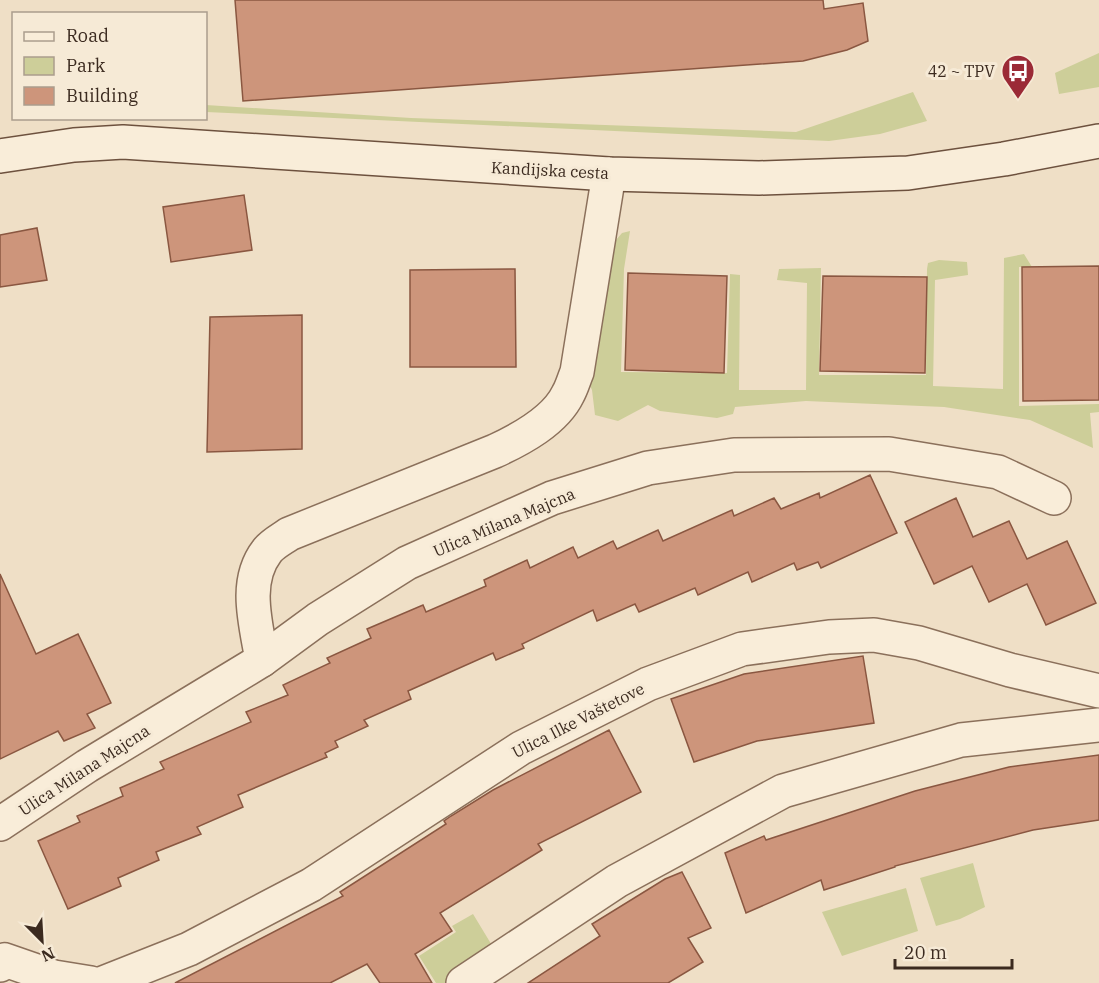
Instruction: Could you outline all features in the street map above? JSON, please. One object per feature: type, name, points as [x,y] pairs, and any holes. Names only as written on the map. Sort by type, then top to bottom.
[{"type":"street","name":"Kandijska cesta","points":[[0,156],[74,145],[123,142],[609,174],[759,178],[908,173],[1004,159],[1099,141]]},
{"type":"street","points":[[262,660],[252,593],[256,568],[268,549],[290,534],[514,442],[562,405],[577,372],[609,174]]},
{"type":"street","name":"Ulica Milana Majcna","points":[[0,824],[87,766],[262,660],[318,619],[407,562],[552,498],[648,468],[734,455],[889,454],[998,472],[1054,498]]},
{"type":"street","name":"Ulica Ilke Vaštetove","points":[[103,983],[189,949],[311,885],[521,748],[648,684],[742,649],[829,637],[874,635],[919,643],[1010,670],[1099,691]]},
{"type":"street","points":[[463,983],[616,881],[783,791],[961,741],[1099,725]]},
{"type":"street","points":[[2,958],[54,977],[91,983]]},
{"type":"green space","points":[[1099,53],[1099,87],[1059,94],[1055,73]]},
{"type":"green space","points":[[913,92],[927,121],[880,134],[829,141],[207,112],[207,105],[411,118],[796,132]]},
{"type":"green space","points":[[630,231],[624,269],[621,372],[727,373],[730,274],[740,275],[739,390],[806,390],[807,283],[777,280],[779,269],[821,268],[819,375],[926,375],[927,269],[928,263],[939,260],[967,262],[968,275],[935,280],[933,386],[1003,389],[1004,258],[1024,254],[1032,267],[1019,267],[1019,406],[1099,404],[1099,412],[1090,413],[1093,448],[1030,420],[944,407],[806,401],[735,407],[733,414],[717,418],[660,411],[648,405],[618,421],[595,415],[592,390],[584,373],[616,240],[622,233]]},
{"type":"green space","points":[[973,863],[985,907],[960,919],[936,926],[920,878]]},
{"type":"green space","points":[[906,888],[918,931],[842,956],[822,912]]},
{"type":"green space","points":[[473,914],[496,952],[446,983],[436,983],[419,956],[456,932],[452,926]]},
{"type":"building","points":[[235,0],[823,0],[824,9],[863,3],[868,41],[847,50],[803,61],[243,101]]},
{"type":"building","points":[[244,195],[252,250],[171,262],[163,207]]},
{"type":"building","points":[[37,228],[47,280],[0,287],[0,235]]},
{"type":"building","points":[[1099,266],[1099,400],[1023,401],[1022,267]]},
{"type":"building","points":[[515,269],[516,367],[410,367],[410,270]]},
{"type":"building","points":[[628,273],[727,276],[724,373],[625,370]]},
{"type":"building","points":[[823,276],[927,277],[925,373],[820,371]]},
{"type":"building","points":[[302,315],[302,449],[207,452],[210,317]]},
{"type":"building","points":[[870,475],[897,533],[821,568],[818,562],[797,570],[794,563],[752,582],[748,572],[698,595],[695,588],[639,612],[635,604],[597,621],[593,610],[522,644],[524,648],[496,660],[493,653],[408,691],[411,699],[364,720],[368,726],[335,741],[338,747],[325,753],[327,757],[238,795],[243,807],[197,827],[201,834],[156,852],[159,860],[118,878],[121,886],[68,909],[38,841],[80,822],[77,816],[123,796],[120,788],[164,769],[160,762],[251,722],[246,712],[288,695],[283,685],[330,663],[327,658],[371,638],[367,629],[423,605],[426,612],[486,586],[484,580],[527,560],[530,568],[573,547],[578,558],[613,541],[617,549],[658,530],[663,541],[732,510],[734,516],[774,498],[781,509],[819,493],[820,498]]},
{"type":"building","points":[[956,498],[973,537],[1009,521],[1027,559],[1067,541],[1096,603],[1046,625],[1027,584],[989,602],[972,566],[934,584],[905,522]]},
{"type":"building","points":[[0,574],[36,654],[78,634],[111,703],[87,714],[95,728],[64,741],[58,731],[0,759]]},
{"type":"building","points":[[863,656],[874,723],[757,741],[694,762],[671,699],[744,674]]},
{"type":"building","points":[[609,730],[641,792],[538,844],[542,850],[440,913],[452,931],[415,954],[432,983],[380,983],[367,964],[330,983],[175,983],[343,896],[340,892],[446,824],[444,821],[451,816],[493,790]]},
{"type":"building","points":[[1099,755],[1099,820],[1033,830],[895,866],[824,890],[821,880],[746,913],[725,853],[764,836],[766,840],[915,791],[1009,767]]},
{"type":"building","points":[[682,872],[711,928],[688,938],[703,962],[668,983],[528,983],[600,936],[592,924],[665,879]]},
{"type":"place","name":"42 ~ TPV","points":[[1018,100]]}]
